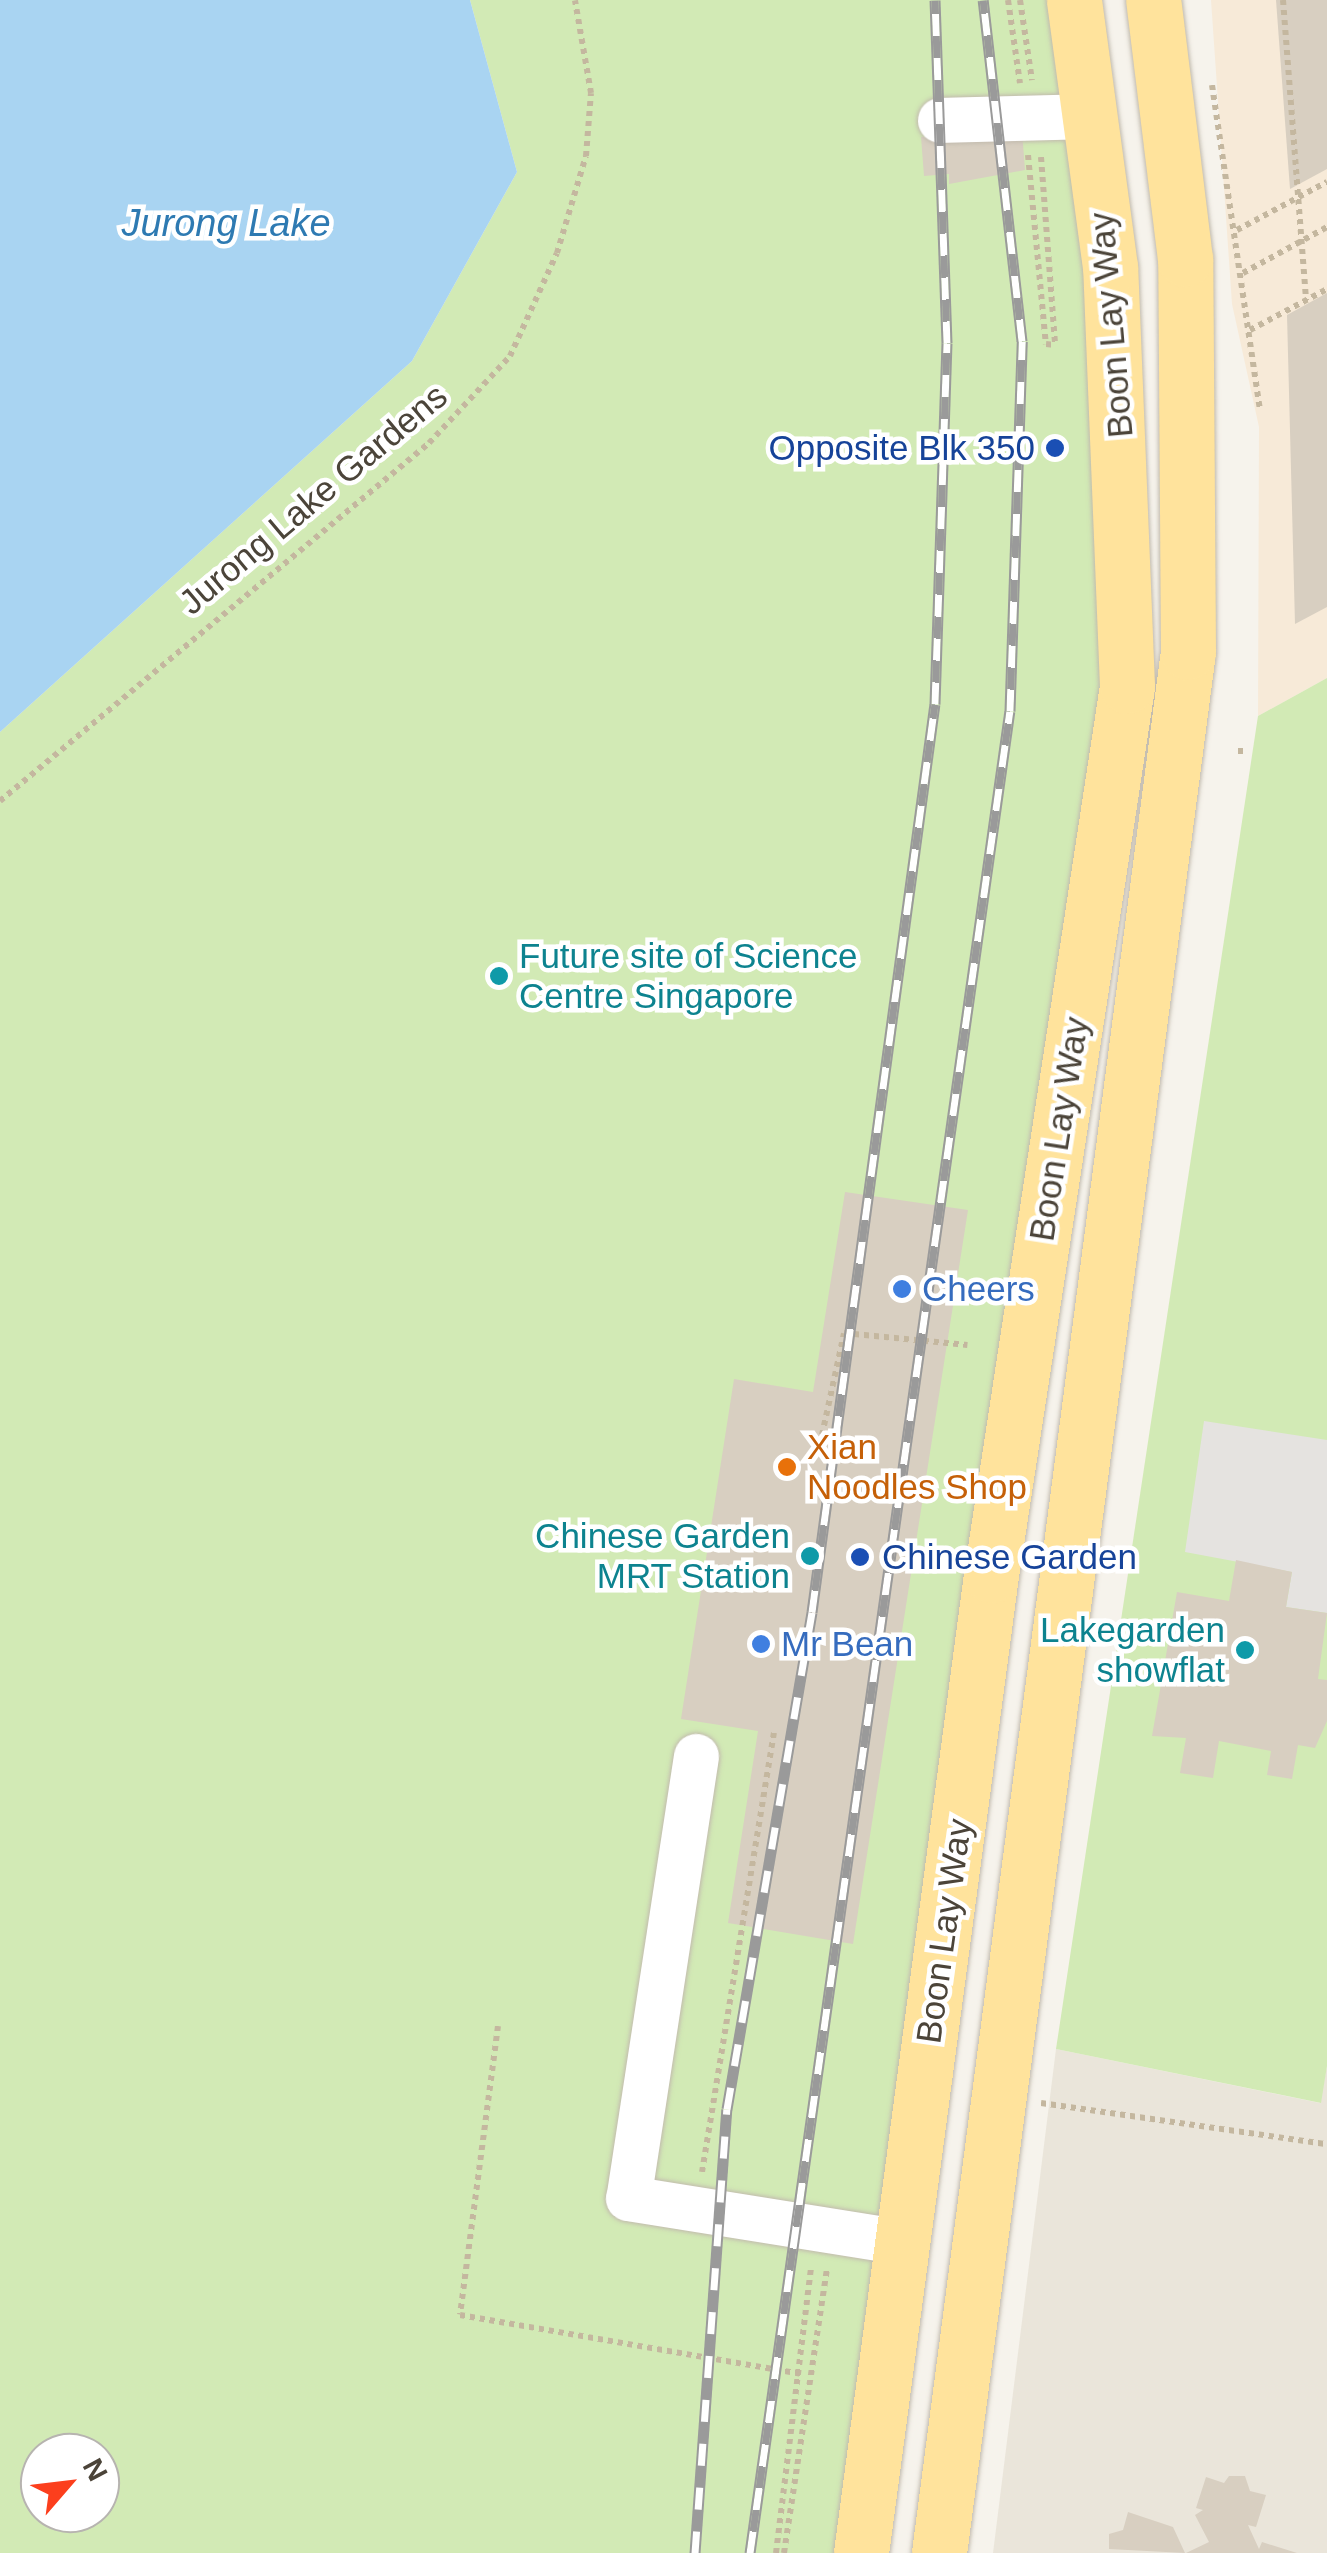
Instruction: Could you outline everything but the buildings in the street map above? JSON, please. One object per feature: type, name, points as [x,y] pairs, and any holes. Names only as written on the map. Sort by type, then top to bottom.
[{"type":"main road","name":"Boon Lay Way","points":[[861,2553],[991,1574],[1126,686],[1110,266],[1051,117],[1074,0]]},
{"type":"main road","name":"Boon Lay Way","points":[[939,2553],[1188,652],[1185,260],[1153,0]]},
{"type":"lane","points":[[940,120],[1051,117]]},
{"type":"lane","points":[[696,1756],[628,2198],[814,2231],[902,2242]]},
{"type":"path","name":"Jurong Lake Gardens","points":[[0,802],[429,443],[510,356],[558,253],[586,156],[591,94],[575,0]]},
{"type":"path","points":[[1008,0],[1051,117],[1046,344],[1055,345],[1051,117],[1020,0]]},
{"type":"path","points":[[1283,0],[1306,300]]},
{"type":"path","points":[[1211,77],[1237,230],[1260,409]]},
{"type":"path","points":[[1237,230],[1327,182]]},
{"type":"path","points":[[1243,273],[1327,228]]},
{"type":"path","points":[[1250,330],[1327,289]]},
{"type":"path","points":[[822,1435],[844,1333],[967,1346]]},
{"type":"path","points":[[718,2174],[701,2172],[774,1733]]},
{"type":"path","points":[[498,2026],[460,2314],[801,2374]]},
{"type":"path","points":[[1050,2105],[1327,2144]]},
{"type":"path","points":[[776,2553],[801,2374],[814,2231]]},
{"type":"path","points":[[784,2553],[830,2252],[814,2231]]},
{"type":"shaded area","points":[[1211,0],[1327,0],[1327,678],[1258,716],[1259,427],[1232,304]]},
{"type":"shaded area","points":[[1204,1421],[1327,1440],[1327,1613],[1286,1607],[1292,1572],[1185,1552]]},
{"type":"shaded area","points":[[1056,2049],[1320,2103],[1327,2066],[1327,2553],[993,2553]]},
{"type":"green space","points":[[470,0],[1074,0],[1127,686],[861,2553],[0,2553],[0,732],[412,361],[517,172]]},
{"type":"green space","points":[[1327,678],[1327,2066],[1321,2103],[1056,2049],[1258,716]]},
{"type":"water","name":"Jurong Lake","points":[[0,0],[470,0],[517,172],[412,361],[0,732]]},
{"type":"railway","points":[[695,2553],[727,2109],[812,1612],[935,704],[947,343],[935,0]]},
{"type":"railway","points":[[750,2553],[1010,711],[1022,341],[983,0]]},
{"type":"place","name":"Opposite Blk 350","points":[[1055,448]]},
{"type":"place","name":"Future site of Science Centre Singapore","points":[[499,976]]},
{"type":"place","name":"Cheers","points":[[902,1289]]},
{"type":"place","name":"Xian Noodles Shop","points":[[787,1467]]},
{"type":"place","name":"Chinese Garden MRT Station","points":[[810,1556]]},
{"type":"place","name":"Chinese Garden","points":[[860,1557]]},
{"type":"place","name":"Mr Bean","points":[[761,1644]]},
{"type":"place","name":"Lakegarden showflat","points":[[1245,1650]]}]
